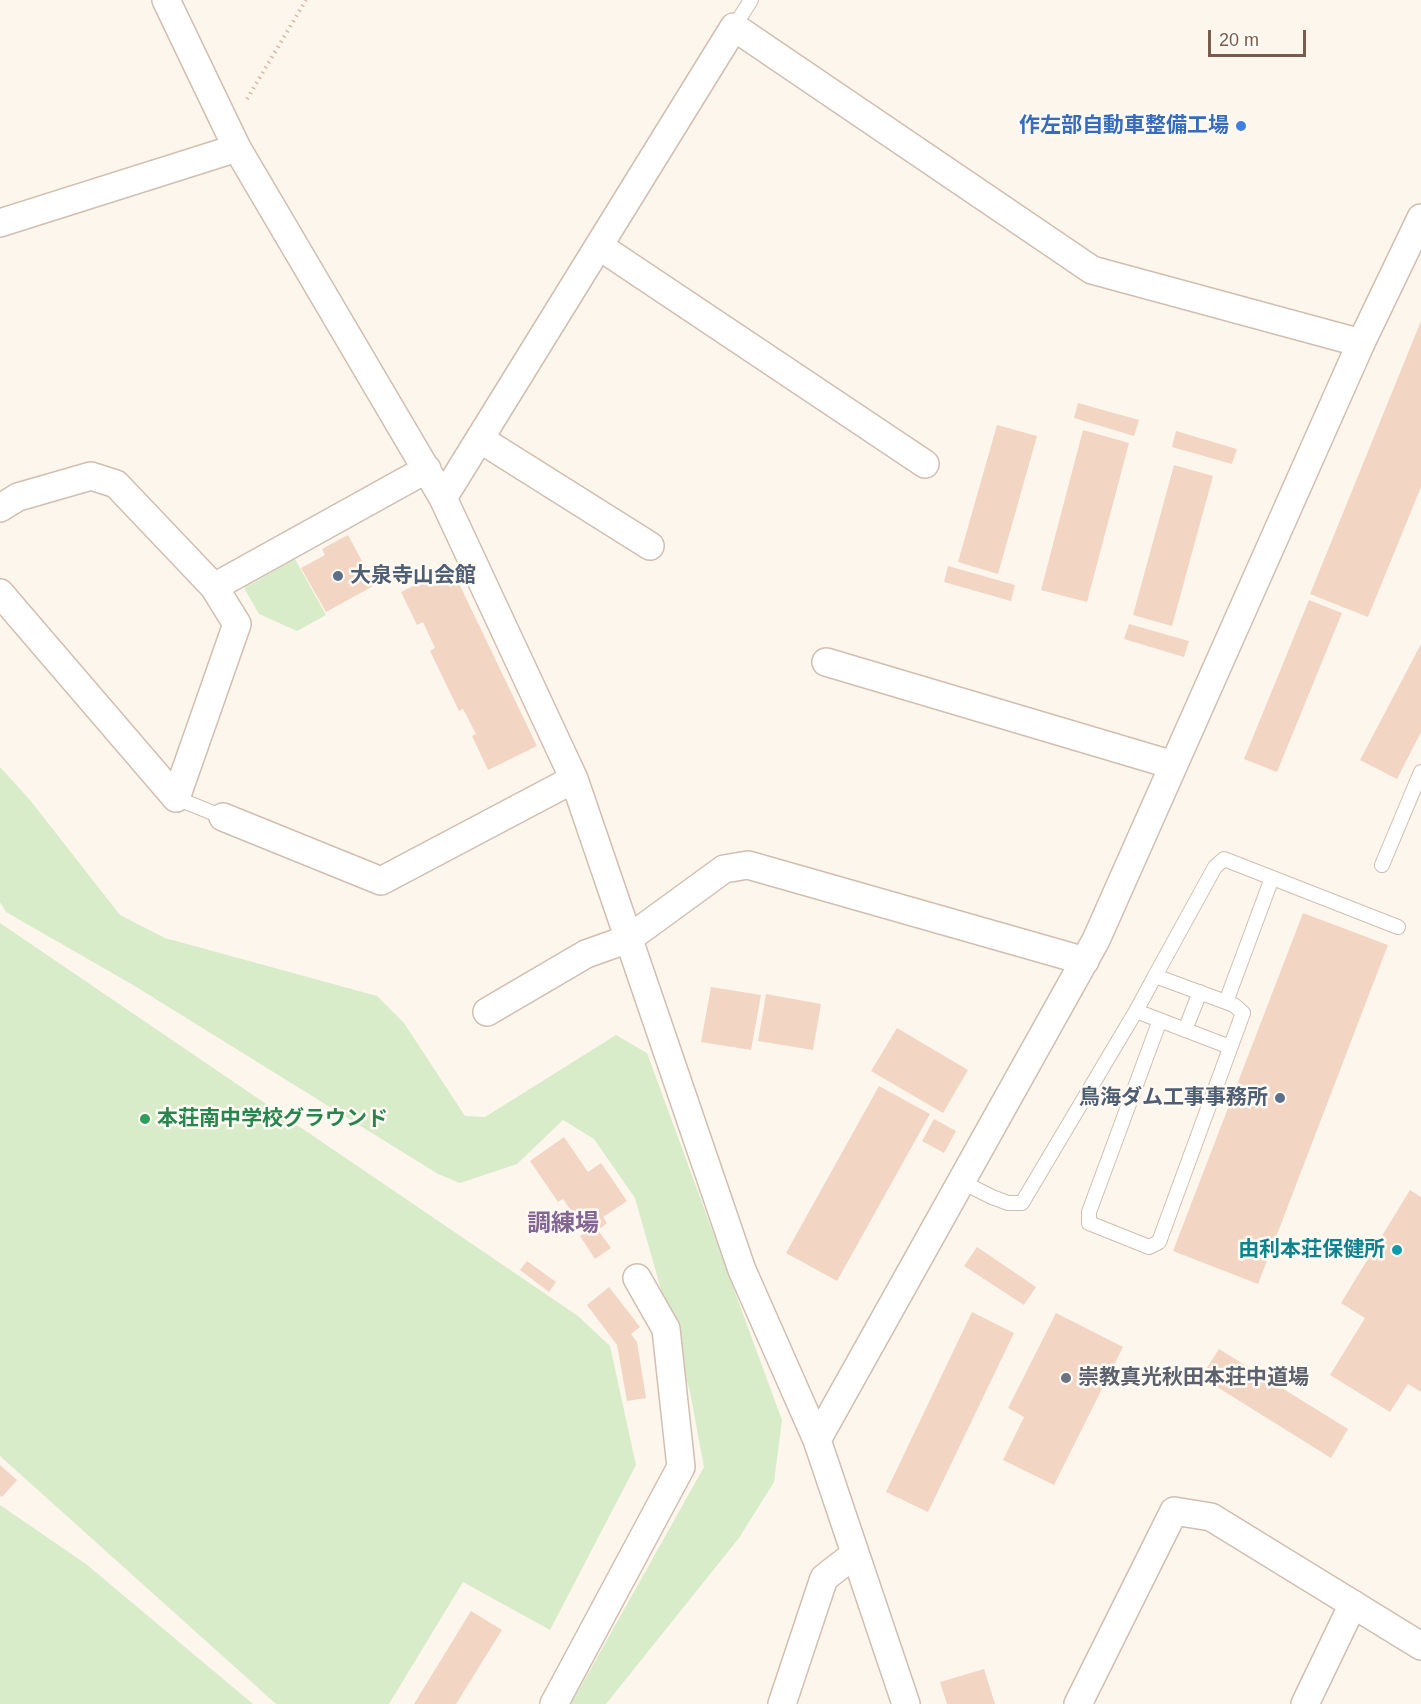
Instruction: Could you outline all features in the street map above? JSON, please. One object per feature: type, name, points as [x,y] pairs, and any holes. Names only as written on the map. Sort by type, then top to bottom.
[{"type":"street","points":[[166,0],[233,139],[443,498],[574,779],[742,1270],[817,1440],[906,1704]]},
{"type":"street","points":[[443,498],[734,27],[1092,270],[1361,343]]},
{"type":"street","points":[[0,224],[233,139]]},
{"type":"street","points":[[817,1440],[1096,940],[1361,343],[1421,218]]},
{"type":"street","points":[[599,246],[925,464]]},
{"type":"street","points":[[480,439],[650,546]]},
{"type":"street","points":[[214,587],[427,469]]},
{"type":"street","points":[[0,508],[18,497],[91,476],[116,484],[214,587],[237,624],[176,798]]},
{"type":"street","points":[[0,593],[176,798]]},
{"type":"street","points":[[826,662],[1173,765]]},
{"type":"street","points":[[223,817],[381,881],[574,779]]},
{"type":"street","points":[[487,1012],[586,954],[628,939],[724,869],[748,865],[1085,961]]},
{"type":"street","points":[[554,1704],[681,1467],[666,1329],[637,1278]]},
{"type":"street","points":[[1078,1704],[1174,1511],[1211,1517],[1421,1646]]},
{"type":"street","points":[[782,1704],[824,1578],[855,1554]]},
{"type":"street","points":[[1305,1704],[1353,1605]]},
{"type":"lane","points":[[734,27],[751,0]]},
{"type":"lane","points":[[1382,865],[1421,771]]},
{"type":"lane","points":[[176,798],[223,817]]},
{"type":"lane","points":[[962,1182],[1008,1203],[1022,1203],[1136,1011],[1215,867],[1224,859],[1398,927]]},
{"type":"lane","points":[[1226,1002],[1272,878]]},
{"type":"lane","points":[[1155,976],[1234,1005],[1243,1013],[1159,1242],[1149,1247],[1089,1223],[1089,1212],[1160,1020]]},
{"type":"lane","points":[[1185,1030],[1200,992]]},
{"type":"lane","points":[[1136,1011],[1230,1047]]},
{"type":"path","points":[[233,139],[306,0]]},
{"type":"green space","points":[[295,559],[326,615],[297,631],[259,614],[244,588]]},
{"type":"green space","points":[[0,767],[30,800],[120,915],[165,938],[377,996],[404,1023],[465,1116],[485,1117],[616,1035],[647,1053],[782,1420],[774,1482],[739,1538],[606,1704],[571,1704],[704,1467],[690,1392],[635,1198],[594,1139],[563,1120],[517,1164],[460,1183],[438,1174],[133,985],[6,912],[0,902]]},
{"type":"green space","name":"本荘南中学校グラウンド","points":[[0,923],[578,1316],[610,1346],[636,1465],[550,1630],[463,1582],[389,1704],[276,1704],[0,1456]]},
{"type":"green space","points":[[0,1505],[86,1564],[253,1704],[0,1704]]},
{"type":"building","points":[[1421,321],[1421,487],[1368,617],[1310,594]]},
{"type":"building","points":[[1078,403],[1139,420],[1134,436],[1074,418]]},
{"type":"building","points":[[997,425],[1037,436],[998,574],[958,562]]},
{"type":"building","points":[[1083,430],[1129,443],[1087,602],[1041,590]]},
{"type":"building","points":[[1176,431],[1237,449],[1232,464],[1172,447]]},
{"type":"building","points":[[1174,465],[1213,476],[1172,626],[1133,615]]},
{"type":"building","name":"大泉寺山会館","points":[[348,535],[375,585],[326,612],[301,568],[325,555],[322,549]]},
{"type":"building","points":[[948,566],[1015,585],[1011,601],[944,582]]},
{"type":"building","points":[[451,567],[537,746],[488,770],[472,736],[476,734],[463,709],[459,711],[430,651],[435,648],[423,622],[417,625],[401,592]]},
{"type":"building","points":[[1309,600],[1342,613],[1277,772],[1244,759]]},
{"type":"building","points":[[1129,624],[1189,641],[1184,657],[1124,639]]},
{"type":"building","points":[[1421,644],[1421,732],[1397,779],[1360,760]]},
{"type":"building","name":"鳥海ダム工事事務所","points":[[1303,913],[1388,945],[1258,1284],[1173,1251]]},
{"type":"building","points":[[711,987],[761,995],[751,1050],[701,1042]]},
{"type":"building","points":[[766,994],[821,1004],[813,1050],[758,1041]]},
{"type":"building","points":[[897,1028],[968,1070],[943,1113],[871,1071]]},
{"type":"building","points":[[879,1086],[930,1114],[837,1281],[786,1253]]},
{"type":"building","points":[[934,1119],[956,1131],[944,1153],[922,1141]]},
{"type":"building","points":[[564,1137],[588,1172],[601,1163],[627,1201],[603,1217],[607,1223],[598,1230],[611,1248],[595,1259],[580,1236],[586,1232],[563,1199],[558,1202],[530,1161]]},
{"type":"building","name":"由利本荘保健所","points":[[1410,1190],[1421,1197],[1421,1392],[1408,1384],[1390,1412],[1330,1375],[1365,1318],[1341,1303]]},
{"type":"building","points":[[977,1247],[1036,1287],[1024,1305],[964,1266]]},
{"type":"building","points":[[527,1261],[556,1282],[549,1292],[520,1270]]},
{"type":"building","points":[[609,1287],[640,1327],[631,1334],[637,1342],[646,1398],[627,1401],[617,1345],[587,1305]]},
{"type":"building","points":[[972,1312],[1014,1333],[928,1512],[886,1492]]},
{"type":"building","name":"崇教真光秋田本荘中道場","points":[[1056,1313],[1123,1347],[1054,1485],[1003,1460],[1024,1417],[1008,1408]]},
{"type":"building","points":[[1219,1349],[1348,1429],[1331,1458],[1201,1377]]},
{"type":"building","points":[[0,1465],[17,1480],[2,1497],[0,1496]]},
{"type":"building","points":[[471,1611],[502,1630],[456,1704],[414,1704]]},
{"type":"building","points":[[984,1669],[995,1704],[947,1704],[940,1682]]},
{"type":"place","name":"作左部自動車整備工場","points":[[1241,126]]},
{"type":"place","name":"大泉寺山会館","points":[[338,576]]},
{"type":"place","name":"鳥海ダム工事事務所","points":[[1280,1098]]},
{"type":"place","name":"本荘南中学校グラウンド","points":[[145,1119]]},
{"type":"place","name":"由利本荘保健所","points":[[1397,1250]]},
{"type":"place","name":"崇教真光秋田本荘中道場","points":[[1066,1378]]},
{"type":"district","name":"調練場","points":[[563,1224]]}]
